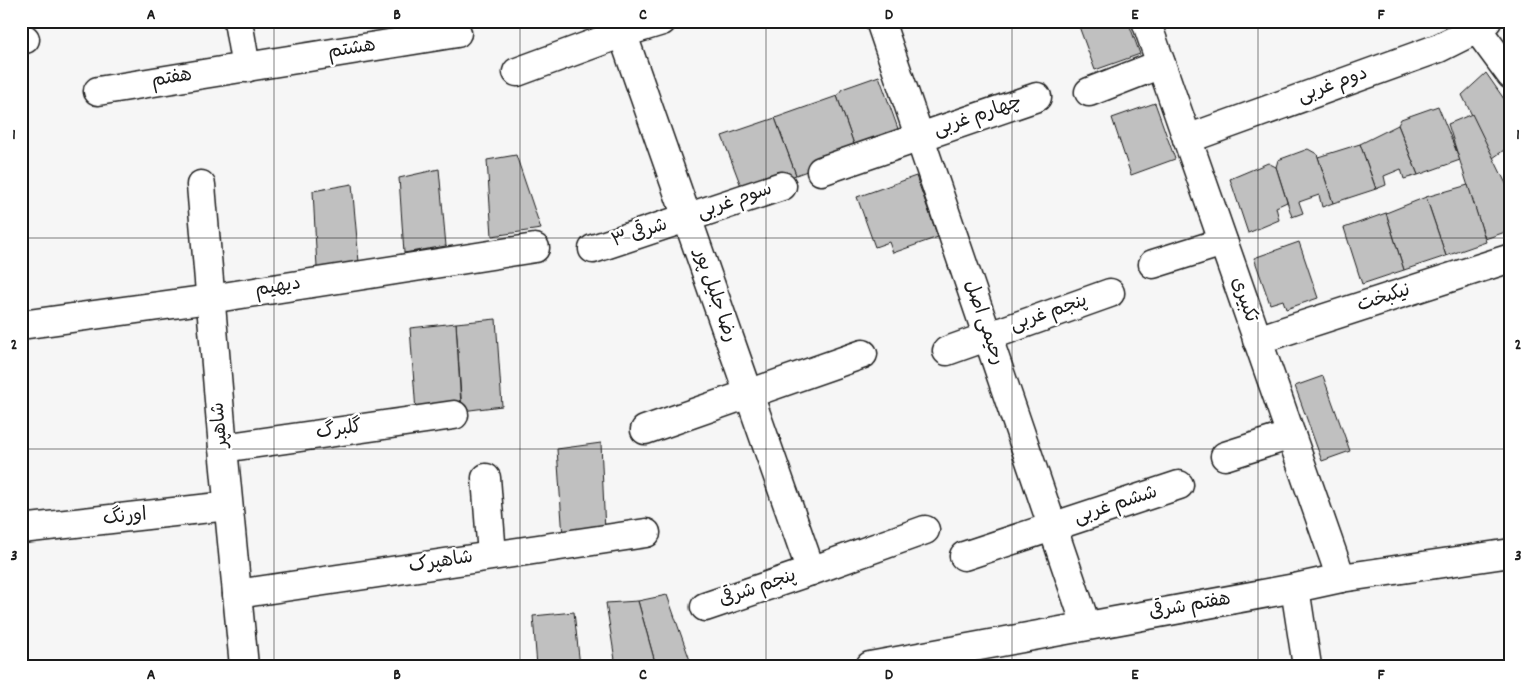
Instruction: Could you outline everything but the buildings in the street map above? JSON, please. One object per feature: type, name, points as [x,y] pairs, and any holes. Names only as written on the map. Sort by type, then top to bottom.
[{"type":"street","points":[[238,21],[246,68]]},
{"type":"street","points":[[517,72],[621,27],[662,21]]},
{"type":"street","name":"رحیمی اصل","points":[[880,21],[1086,625]]},
{"type":"street","name":"تکبیری","points":[[1146,21],[1341,578]]},
{"type":"street","points":[[1482,25],[1511,75]]},
{"type":"street","name":"دوم غربی","points":[[1187,139],[1438,48],[1482,25]]},
{"type":"street","name":"رضا جلیل پور","points":[[621,27],[811,571]]},
{"type":"street","name":"هشتم","points":[[246,68],[457,32]]},
{"type":"street","points":[[1089,92],[1161,64]]},
{"type":"street","name":"هفتم","points":[[98,91],[246,68]]},
{"type":"street","name":"چهارم غربی","points":[[821,171],[1037,97]]},
{"type":"street","name":"شاهپر","points":[[201,185],[228,506],[244,666]]},
{"type":"street","name":"سوم غربی","points":[[687,218],[782,186]]},
{"type":"street","name":"۳ شرقی","points":[[592,249],[687,218]]},
{"type":"street","points":[[1153,264],[1223,242]]},
{"type":"street","name":"دیهیم","points":[[21,326],[210,299],[534,248]]},
{"type":"street","name":"نیکبخت","points":[[1257,340],[1511,258]]},
{"type":"street","name":"پنجم غربی","points":[[988,336],[1110,293]]},
{"type":"street","points":[[947,351],[988,336]]},
{"type":"street","points":[[645,430],[863,354]]},
{"type":"street","name":"گلبرگ","points":[[223,448],[454,415]]},
{"type":"street","points":[[1226,456],[1291,435]]},
{"type":"street","points":[[486,478],[492,555]]},
{"type":"street","name":"ششم غربی","points":[[964,556],[1180,485]]},
{"type":"street","name":"اورنگ","points":[[21,529],[228,506]]},
{"type":"street","points":[[811,571],[924,530]]},
{"type":"street","name":"شاهپرک","points":[[237,594],[646,533]]},
{"type":"street","name":"هفتم شرقی","points":[[870,666],[1341,578],[1511,553]]},
{"type":"street","name":"پنجم شرقی","points":[[705,607],[811,571]]},
{"type":"street","points":[[1295,588],[1307,666]]}]
